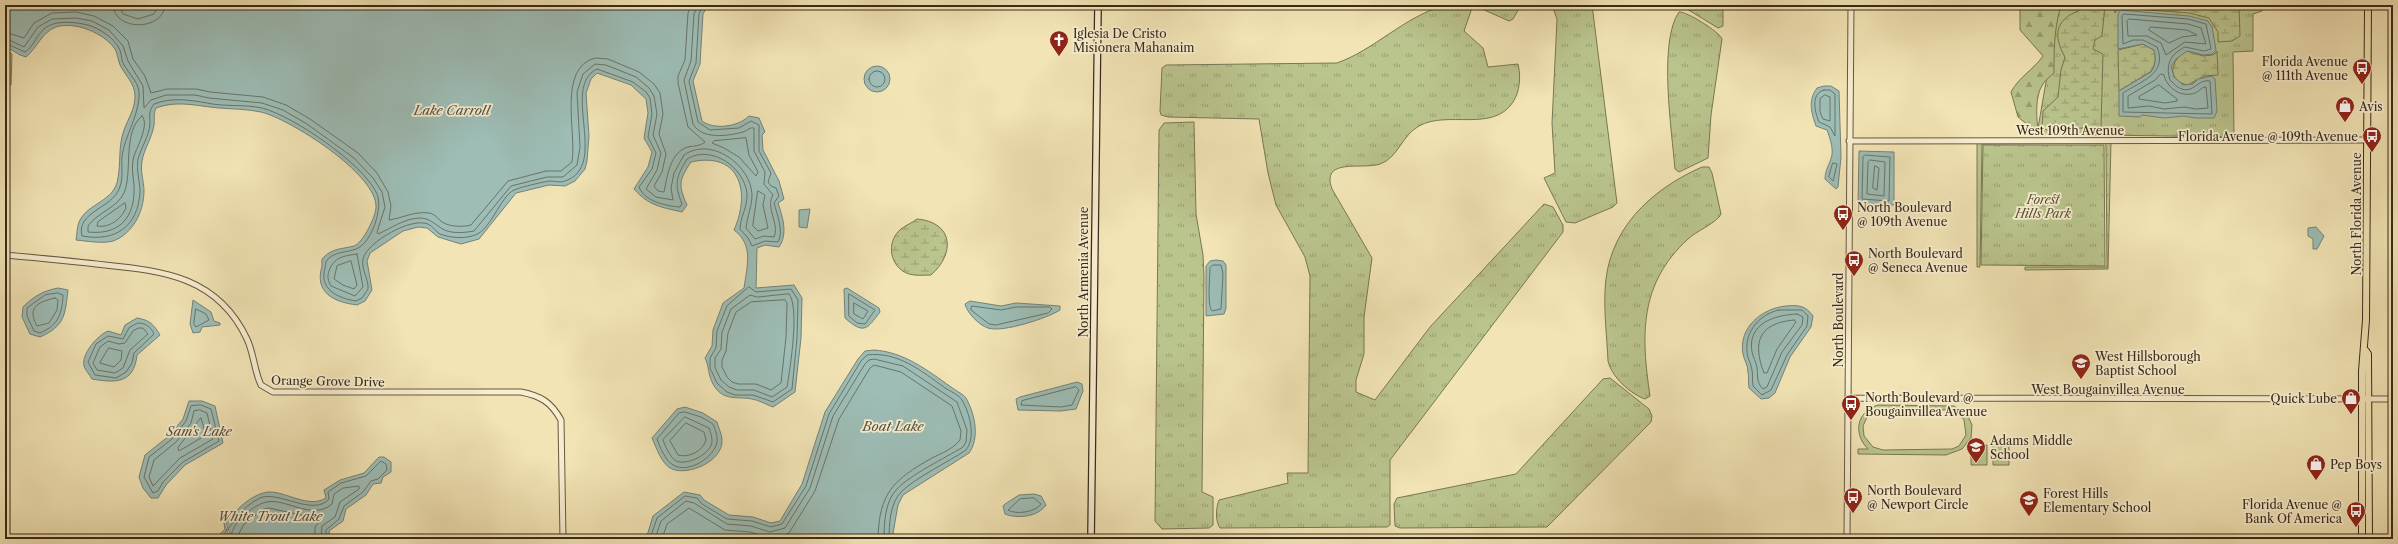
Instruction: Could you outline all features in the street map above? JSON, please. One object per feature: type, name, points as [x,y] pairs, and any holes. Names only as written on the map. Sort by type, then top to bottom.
[{"type":"main road","name":"North Armenia Avenue","points":[[1091,539],[1098,5]]},
{"type":"main road","name":"North Florida Avenue","points":[[2368,5],[2366,351],[2363,361],[2366,398],[2369,539]]},
{"type":"main road","name":"North Florida Avenue","points":[[2362,539],[2366,398]]},
{"type":"street","name":"North Boulevard","points":[[1846,539],[1851,5]]},
{"type":"street","name":"West 109th Avenue","points":[[1849,141],[2367,140]]},
{"type":"street","name":"Orange Grove Drive","points":[[5,255],[154,270],[192,282],[214,297],[232,316],[247,339],[261,385],[273,392],[521,392],[545,400],[553,406],[561,420],[563,539]]},
{"type":"street","name":"West Bougainvillea Avenue","points":[[1848,398],[2393,398]]},
{"type":"green space","points":[[1473,5],[1521,5],[1513,19],[1509,21]]},
{"type":"green space","points":[[1552,5],[1592,5],[1617,203],[1613,207],[1575,223],[1566,222],[1544,178],[1555,173],[1552,123],[1557,19]]},
{"type":"green space","points":[[1686,5],[1723,5],[1723,26],[1718,28],[1687,9]]},
{"type":"green space","points":[[2020,5],[2069,5],[2060,9],[2058,17],[2055,41],[2054,73],[2044,83],[2038,95],[2038,133],[2018,117],[2011,92],[2018,82],[2043,56],[2020,30]]},
{"type":"green space","points":[[2065,5],[2262,5],[2262,11],[2253,14],[2253,51],[2233,52],[2234,137],[2037,134],[2058,12]]},
{"type":"green space","points":[[2081,5],[2105,5],[2102,36],[2095,40],[2093,49],[2103,54],[2101,127],[2047,130],[2042,128],[2043,111],[2058,97],[2061,70],[2065,57],[2059,42],[2058,30],[2065,19],[2078,11]]},
{"type":"green space","points":[[2113,5],[2239,5],[2240,36],[2232,41],[2218,42],[2218,32],[2209,18],[2189,13],[2120,8],[2115,13]]},
{"type":"green space","points":[[1443,6],[1472,8],[1464,31],[1483,48],[1488,67],[1518,64],[1520,79],[1518,89],[1513,102],[1504,111],[1494,117],[1430,122],[1413,130],[1396,152],[1386,161],[1380,164],[1345,167],[1332,172],[1330,179],[1332,189],[1372,258],[1364,317],[1364,354],[1356,380],[1356,392],[1375,400],[1430,327],[1544,204],[1553,207],[1563,225],[1563,232],[1390,460],[1390,525],[1387,527],[1220,528],[1217,522],[1216,514],[1219,500],[1288,483],[1287,473],[1308,473],[1310,276],[1305,257],[1276,205],[1268,173],[1259,119],[1168,117],[1161,115],[1162,68],[1166,65],[1337,63],[1364,50],[1415,18]]},
{"type":"green space","points":[[1679,12],[1702,22],[1722,39],[1711,115],[1708,158],[1679,172],[1675,169],[1669,111],[1668,65],[1669,44],[1673,26]]},
{"type":"green space","points":[[2143,44],[2154,50],[2155,59],[2153,67],[2150,72],[2119,91],[2118,50]]},
{"type":"green space","points":[[5,49],[12,54],[11,85],[5,84]]},
{"type":"green space","points":[[2187,51],[2203,56],[2213,55],[2217,51],[2218,75],[2204,76],[2188,85],[2181,83],[2174,75],[2174,64],[2181,55]]},
{"type":"green space","points":[[1194,122],[1196,214],[1203,255],[1204,277],[1202,492],[1213,497],[1213,525],[1209,528],[1162,529],[1155,521],[1159,130],[1164,123]]},
{"type":"green space","points":[[1977,142],[2111,142],[2108,269],[2025,270],[2025,267],[2107,267],[2106,145],[2104,143],[1982,144],[1980,267],[1977,267]]},
{"type":"green space","name":"Forest Hills Park","points":[[1983,145],[2104,145],[2105,266],[1981,265]]},
{"type":"green space","points":[[1702,167],[1709,167],[1712,173],[1721,214],[1711,224],[1688,239],[1672,256],[1660,274],[1652,292],[1647,312],[1645,331],[1645,352],[1650,396],[1645,399],[1633,393],[1622,384],[1613,373],[1608,361],[1605,291],[1608,269],[1614,249],[1623,231],[1635,215],[1649,200],[1665,188],[1683,176]]},
{"type":"green space","points":[[917,219],[929,221],[938,226],[944,232],[947,240],[947,248],[944,257],[939,266],[931,275],[912,275],[903,271],[897,266],[892,254],[891,247],[896,234]]},
{"type":"green space","points":[[1610,378],[1649,409],[1652,416],[1651,422],[1547,527],[1400,528],[1395,526],[1394,504],[1397,498],[1516,474],[1603,379]]},
{"type":"green space","points":[[1878,405],[1954,406],[1968,416],[1972,425],[1971,438],[1962,449],[1946,455],[1858,454],[1858,449],[1868,449],[1860,437],[1859,424],[1861,418],[1871,408]],"holes":[[[1878,410],[1950,410],[1957,412],[1964,420],[1966,435],[1959,446],[1952,449],[1883,450],[1873,447],[1864,436],[1863,426],[1867,417]]]},
{"type":"green space","points":[[1971,445],[1987,445],[1987,465],[1971,465]]},
{"type":"green space","points":[[1993,445],[2009,445],[2009,465],[1993,465]]},
{"type":"water","name":"Lake Carroll","points":[[125,5],[138,10],[157,5],[708,5],[703,14],[700,64],[693,81],[702,121],[713,126],[726,126],[739,123],[749,116],[759,118],[765,132],[762,135],[763,150],[779,181],[784,199],[778,203],[784,226],[782,242],[779,247],[765,245],[757,248],[756,288],[794,285],[802,298],[801,338],[795,392],[773,407],[760,401],[726,396],[721,394],[713,384],[705,358],[712,346],[713,330],[723,303],[744,288],[747,272],[747,249],[740,236],[734,230],[739,216],[741,189],[737,178],[731,169],[721,163],[708,160],[691,162],[682,178],[681,187],[687,205],[682,212],[656,205],[640,195],[634,189],[648,167],[652,152],[644,138],[648,113],[646,99],[631,85],[597,73],[591,79],[586,93],[589,136],[587,161],[585,169],[575,181],[565,186],[549,185],[516,193],[479,239],[461,244],[438,237],[427,228],[418,227],[403,231],[370,253],[367,261],[372,290],[365,301],[357,305],[349,304],[334,298],[323,289],[320,275],[322,261],[323,258],[330,252],[358,244],[365,235],[374,216],[376,207],[373,194],[363,179],[348,164],[330,150],[291,125],[261,112],[180,104],[172,104],[156,108],[153,130],[142,161],[141,169],[144,187],[143,199],[136,221],[126,233],[113,241],[99,242],[76,240],[78,224],[83,215],[107,197],[116,186],[119,172],[122,136],[133,110],[135,101],[134,88],[120,65],[115,49],[110,43],[97,33],[80,27],[64,26],[51,29],[43,36],[26,57],[5,46],[5,6]]},
{"type":"water","points":[[2120,10],[2189,16],[2208,21],[2212,27],[2216,50],[2212,54],[2204,55],[2187,51],[2176,59],[2171,66],[2174,77],[2183,85],[2193,84],[2198,79],[2212,76],[2215,79],[2217,111],[2214,118],[2195,118],[2184,116],[2164,118],[2142,115],[2140,117],[2119,116],[2119,91],[2151,72],[2155,64],[2154,50],[2143,44],[2118,49],[2118,14]]},
{"type":"water","points":[[877,66],[886,70],[890,79],[886,88],[877,92],[868,88],[864,79],[868,70]]},
{"type":"water","points":[[1831,86],[1839,91],[1841,157],[1838,187],[1836,189],[1825,179],[1832,155],[1832,146],[1829,136],[1827,130],[1816,126],[1811,106],[1812,97],[1817,88]]},
{"type":"water","points":[[1859,151],[1894,152],[1894,205],[1858,204]]},
{"type":"water","points":[[810,209],[807,228],[799,227],[799,210]]},
{"type":"water","points":[[2316,227],[2324,236],[2317,249],[2313,249],[2313,239],[2308,236],[2308,228]]},
{"type":"water","points":[[1210,261],[1223,261],[1226,265],[1226,308],[1224,314],[1206,316],[1206,266]]},
{"type":"water","points":[[58,288],[68,290],[66,306],[59,324],[54,329],[40,337],[30,334],[22,317],[23,307],[39,294]]},
{"type":"water","points":[[847,288],[879,308],[880,312],[865,328],[857,327],[845,318],[844,289]]},
{"type":"water","points":[[193,300],[211,312],[214,321],[220,323],[220,325],[202,327],[200,332],[193,333],[190,324]]},
{"type":"water","points":[[970,301],[1001,306],[1016,303],[1060,306],[1060,310],[1046,317],[1025,324],[995,329],[988,328],[971,315],[965,304]]},
{"type":"water","points":[[1786,306],[1798,306],[1810,312],[1813,316],[1811,327],[1790,357],[1775,393],[1769,398],[1761,399],[1749,388],[1748,369],[1743,354],[1742,344],[1744,335],[1748,327],[1761,315]]},
{"type":"water","points":[[137,318],[145,320],[151,324],[156,328],[160,335],[137,355],[132,372],[128,376],[116,381],[92,379],[84,366],[85,356],[91,346],[100,336],[108,331],[121,335],[125,325]]},
{"type":"water","name":"Boat Lake","points":[[874,350],[895,354],[915,363],[963,395],[972,411],[975,426],[974,440],[969,453],[903,495],[898,505],[892,539],[646,539],[653,516],[684,492],[700,495],[704,500],[729,515],[753,517],[771,523],[780,521],[802,484],[825,412],[858,359],[865,351]]},
{"type":"water","points":[[1077,382],[1082,384],[1083,391],[1076,409],[1061,411],[1018,410],[1016,399],[1020,397]]},
{"type":"water","name":"Sam's Lake","points":[[189,401],[202,401],[215,406],[223,443],[185,465],[166,485],[158,498],[151,498],[143,488],[139,477],[145,455],[169,436],[183,419]]},
{"type":"water","points":[[685,407],[703,413],[717,422],[722,440],[721,448],[711,460],[696,468],[679,471],[668,467],[665,464],[652,438],[677,409]]},
{"type":"water","name":"White Trout Lake","points":[[379,457],[384,457],[391,462],[391,472],[383,477],[381,483],[373,484],[366,495],[346,509],[343,521],[329,531],[330,539],[232,539],[226,523],[244,503],[250,499],[262,493],[275,492],[304,501],[319,501],[326,498],[324,490],[340,480],[364,473]]},
{"type":"water","points":[[1034,494],[1041,496],[1046,505],[1038,512],[1021,517],[1005,514],[1003,506],[1005,504],[1019,495]]},
{"type":"water","points":[[224,523],[230,539],[215,539],[225,529]]},
{"type":"place","name":"Iglesia De Cristo Misionera Mahanaim","points":[[1059,57]]},
{"type":"place","name":"Florida Avenue @ 111th Avenue","points":[[2362,85]]},
{"type":"place","name":"Avis","points":[[2345,123]]},
{"type":"place","name":"Florida Avenue @ 109th Avenue","points":[[2372,153]]},
{"type":"place","name":"North Boulevard @ 109th Avenue","points":[[1843,231]]},
{"type":"place","name":"North Boulevard @ Seneca Avenue","points":[[1854,277]]},
{"type":"place","name":"West Hillsborough Baptist School","points":[[2081,380]]},
{"type":"place","name":"Quick Lube","points":[[2351,415]]},
{"type":"place","name":"North Boulevard @ Bougainvillea Avenue","points":[[1851,421]]},
{"type":"place","name":"Adams Middle School","points":[[1976,464]]},
{"type":"place","name":"Pep Boys","points":[[2316,481]]},
{"type":"place","name":"North Boulevard @ Newport Circle","points":[[1853,514]]},
{"type":"place","name":"Forest Hills Elementary School","points":[[2029,517]]},
{"type":"place","name":"Florida Avenue @ Bank Of America","points":[[2356,528]]}]
